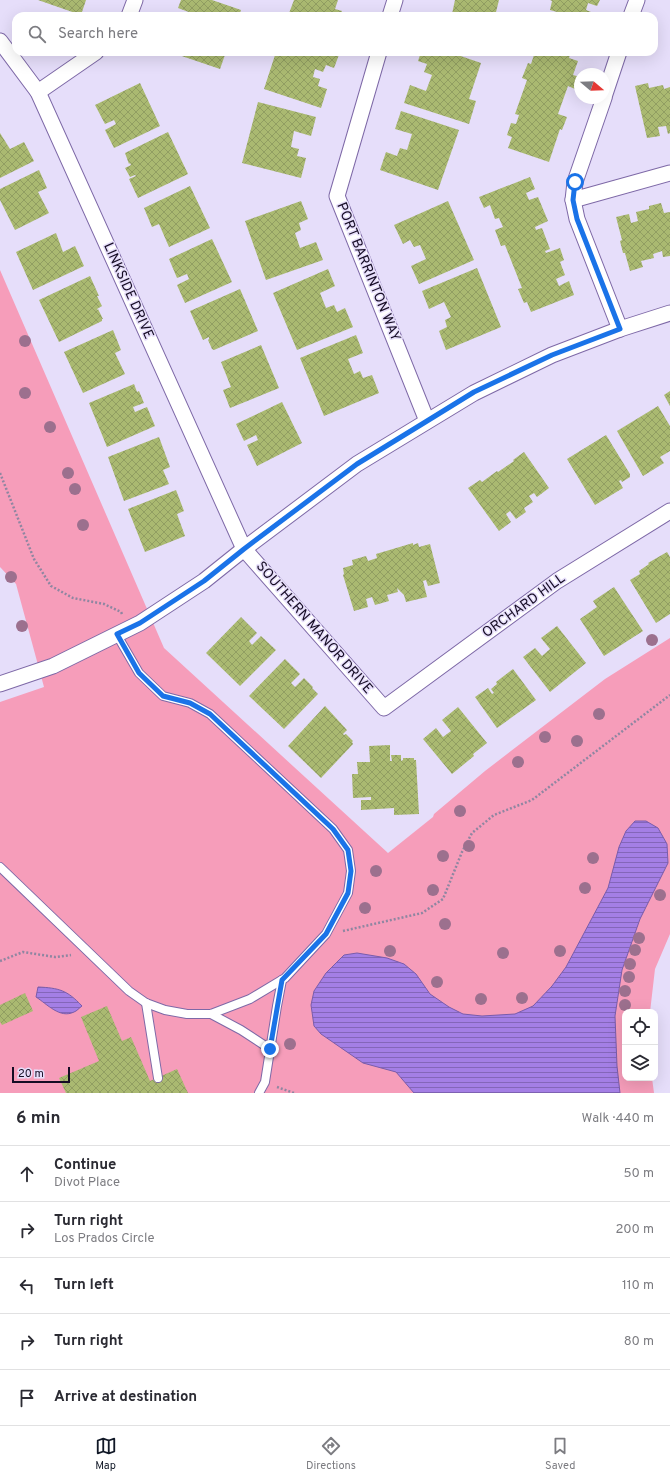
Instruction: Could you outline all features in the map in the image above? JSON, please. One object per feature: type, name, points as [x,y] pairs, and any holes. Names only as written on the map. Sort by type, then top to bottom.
[{"type":"street","points":[[130,12],[135,0]]},
{"type":"street","points":[[391,12],[394,0]]},
{"type":"street","points":[[633,12],[637,0]]},
{"type":"street","name":"LINKSIDE DRIVE","points":[[0,41],[38,92],[244,549]]},
{"type":"street","points":[[38,92],[90,56]]},
{"type":"street","name":"PORT BARRINTON WAY","points":[[378,56],[337,196],[427,421]]},
{"type":"street","points":[[610,80],[618,56]]},
{"type":"street","points":[[602,104],[575,182],[573,200],[577,219],[620,329]]},
{"type":"street","points":[[573,200],[670,173]]},
{"type":"street","points":[[0,684],[53,666],[140,623],[204,581],[357,464],[474,392],[552,355],[620,329],[670,313]]},
{"type":"street","name":"ORCHARD HILL","points":[[384,708],[556,581],[670,511]]},
{"type":"street","name":"SOUTHERN MANOR DRIVE","points":[[244,549],[384,708]]},
{"type":"lane","points":[[0,867],[129,991],[146,1003],[165,1010],[187,1014],[211,1014],[250,999],[282,980],[326,934],[348,893],[351,871],[348,850],[333,829],[210,714],[190,703],[163,696],[139,673],[122,632]]},
{"type":"lane","points":[[259,1093],[265,1082],[282,980]]},
{"type":"lane","points":[[146,1003],[158,1078]]},
{"type":"lane","points":[[211,1014],[241,1030],[270,1049]]},
{"type":"path","points":[[0,473],[34,559],[51,586],[73,598],[104,604],[121,612],[122,632]]},
{"type":"path","points":[[326,934],[422,913],[443,899],[462,852],[472,833],[494,815],[532,800],[670,695]]},
{"type":"path","points":[[0,961],[23,952],[55,957],[70,956],[84,948]]},
{"type":"shaded area","points":[[0,270],[164,648],[388,853],[433,817],[434,814],[485,771],[605,679],[670,638],[670,934],[655,969],[650,1009],[622,1009],[622,1081],[652,1081],[654,1093],[0,1093],[0,702],[44,687],[16,584],[0,567]]},
{"type":"shaded area","points":[[635,821],[646,821],[658,828],[667,844],[668,863],[640,919],[622,970],[615,1016],[617,1066],[620,1093],[414,1093],[396,1072],[363,1063],[321,1034],[314,1026],[311,1005],[314,991],[326,973],[344,955],[357,953],[387,958],[404,964],[416,974],[430,994],[449,1007],[463,1014],[482,1016],[515,1014],[533,1006],[552,986],[566,967],[608,888],[619,847],[626,831]]},
{"type":"shaded area","points":[[38,987],[57,989],[67,993],[82,1006],[75,1012],[69,1014],[64,1014],[54,1010],[36,997]]},
{"type":"building","points":[[38,0],[86,0],[82,12],[72,12]]},
{"type":"building","points":[[181,0],[212,0],[241,10],[240,12],[189,12],[178,8]]},
{"type":"building","points":[[294,0],[338,0],[335,9],[342,11],[342,12],[290,12]]},
{"type":"building","points":[[455,0],[499,0],[496,12],[452,12]]},
{"type":"building","points":[[550,0],[600,0],[597,6],[588,3],[586,10],[591,12],[557,12],[550,10],[552,1]]},
{"type":"building","points":[[182,56],[225,56],[220,69]]},
{"type":"building","points":[[275,56],[338,56],[334,68],[326,65],[323,72],[315,69],[313,77],[320,79],[318,86],[327,89],[321,108],[264,89]]},
{"type":"building","points":[[420,56],[461,56],[481,63],[469,99],[476,101],[469,124],[404,103],[410,85],[426,91],[432,75],[424,72],[427,64],[418,61]]},
{"type":"building","points":[[534,56],[570,56],[569,58],[578,61],[576,68],[574,68],[574,89],[568,86],[558,114],[567,117],[562,130],[560,129],[549,162],[508,148],[512,137],[507,135],[511,123],[516,124],[519,115],[515,114],[527,80],[522,78],[528,63],[531,64]]},
{"type":"building","points":[[140,83],[160,126],[114,148],[105,130],[116,124],[114,120],[105,124],[95,105]]},
{"type":"building","points":[[648,83],[649,88],[663,85],[664,89],[670,87],[670,133],[668,134],[666,126],[658,127],[660,136],[647,138],[635,86]]},
{"type":"building","points":[[258,102],[316,117],[311,136],[294,131],[291,147],[299,149],[297,156],[306,158],[301,178],[242,163]]},
{"type":"building","points":[[401,111],[459,130],[438,190],[380,170],[386,152],[397,156],[400,148],[407,150],[412,134],[395,129]]},
{"type":"building","points":[[168,132],[188,174],[138,198],[129,179],[136,176],[130,177],[125,168],[131,165],[130,163],[129,164],[125,153]]},
{"type":"building","points":[[0,133],[10,149],[24,142],[34,161],[0,178]]},
{"type":"building","points":[[39,170],[47,188],[38,192],[49,213],[15,230],[0,200],[0,189]]},
{"type":"building","points":[[530,177],[535,189],[526,193],[529,200],[538,197],[548,221],[535,227],[536,230],[542,228],[550,249],[545,251],[546,253],[560,248],[564,260],[560,262],[565,275],[556,279],[559,286],[569,281],[574,295],[531,312],[527,302],[524,303],[518,289],[522,288],[505,245],[501,246],[495,230],[503,227],[499,218],[495,219],[490,205],[484,208],[479,197]]},
{"type":"building","points":[[190,186],[210,228],[169,247],[159,224],[152,227],[144,208]]},
{"type":"building","points":[[301,201],[308,219],[299,223],[301,230],[295,233],[300,248],[316,242],[323,260],[266,280],[245,221]]},
{"type":"building","points":[[448,201],[474,260],[419,284],[411,266],[426,259],[420,245],[414,247],[410,240],[403,244],[394,225]]},
{"type":"building","points":[[661,203],[664,213],[670,212],[670,256],[663,257],[662,251],[653,254],[654,258],[641,261],[643,267],[630,271],[625,253],[623,253],[620,241],[622,240],[616,217],[629,214],[631,223],[638,221],[636,212],[649,209],[649,206]]},
{"type":"building","points":[[56,233],[63,252],[75,246],[84,266],[33,290],[16,252]]},
{"type":"building","points":[[212,239],[232,282],[185,303],[177,285],[189,279],[187,274],[177,278],[169,259]]},
{"type":"building","points":[[477,268],[501,327],[446,350],[439,331],[447,327],[445,320],[451,317],[444,302],[429,309],[422,291]]},
{"type":"building","points":[[328,269],[335,286],[320,293],[326,308],[334,305],[337,312],[345,308],[353,327],[297,350],[273,293]]},
{"type":"building","points":[[90,276],[102,306],[97,309],[97,310],[98,309],[103,319],[102,321],[59,342],[39,300]]},
{"type":"building","points":[[240,289],[258,331],[214,350],[212,349],[208,340],[209,337],[203,340],[190,311]]},
{"type":"building","points":[[113,330],[121,350],[115,353],[125,374],[83,393],[64,352]]},
{"type":"building","points":[[356,335],[363,353],[348,359],[354,374],[360,371],[363,378],[372,375],[379,393],[324,416],[300,358]]},
{"type":"building","points":[[261,345],[279,388],[230,408],[223,390],[231,387],[221,362]]},
{"type":"building","points":[[134,384],[144,403],[133,407],[135,412],[147,407],[155,426],[107,447],[89,403]]},
{"type":"building","points":[[670,391],[670,406],[664,395]]},
{"type":"building","points":[[282,402],[302,443],[257,466],[247,445],[258,440],[256,435],[244,441],[236,424]]},
{"type":"building","points":[[658,406],[670,426],[670,451],[660,457],[664,463],[643,476],[617,431]]},
{"type":"building","points":[[606,435],[630,474],[630,477],[622,482],[621,480],[619,481],[623,488],[595,505],[567,459]]},
{"type":"building","points":[[159,437],[170,467],[163,470],[169,484],[124,501],[108,457]]},
{"type":"building","points":[[524,452],[549,488],[537,497],[534,493],[529,496],[533,502],[524,508],[526,512],[516,519],[510,511],[506,514],[511,522],[499,531],[468,488],[480,480],[482,482],[497,471],[498,472]]},
{"type":"building","points":[[176,490],[184,511],[177,514],[185,536],[145,552],[128,509]]},
{"type":"building","points":[[413,543],[413,545],[418,543],[419,547],[430,544],[440,583],[428,586],[426,580],[423,581],[427,597],[406,602],[404,595],[397,588],[398,592],[387,595],[389,601],[375,605],[372,597],[366,599],[368,607],[354,611],[343,575],[343,568],[353,565],[352,560],[366,556],[368,561],[377,558],[376,554]]},
{"type":"building","points":[[667,552],[670,557],[670,614],[656,623],[630,580],[640,574],[639,571],[649,564],[648,563]]},
{"type":"building","points":[[614,587],[643,631],[604,656],[580,619],[597,607],[593,601]]},
{"type":"building","points":[[241,617],[257,633],[249,641],[252,645],[261,636],[276,650],[240,686],[206,653]]},
{"type":"building","points":[[557,626],[586,663],[550,692],[523,657],[535,648],[542,656],[550,649],[541,638]]},
{"type":"building","points":[[285,659],[300,674],[291,683],[295,687],[304,678],[318,694],[284,729],[249,696]]},
{"type":"building","points":[[513,669],[536,700],[497,728],[475,697],[488,688],[492,694],[494,693],[491,689],[497,684],[496,682]]},
{"type":"building","points":[[325,706],[347,730],[343,734],[346,734],[353,741],[353,744],[321,778],[288,746]]},
{"type":"building","points":[[458,707],[487,743],[452,774],[423,739],[436,728],[443,737],[451,731],[442,720]]},
{"type":"building","points":[[390,745],[390,761],[392,761],[391,755],[401,755],[401,761],[403,758],[414,758],[414,760],[416,760],[419,814],[394,815],[394,808],[361,810],[361,800],[371,800],[371,797],[353,798],[352,774],[358,774],[357,762],[370,762],[369,746]]},
{"type":"building","points":[[25,993],[33,1011],[2,1025],[0,1022],[0,1005]]},
{"type":"building","points":[[107,1006],[122,1041],[131,1037],[150,1081],[177,1069],[188,1093],[66,1093],[59,1078],[99,1061],[81,1017]]},
{"type":"route","points":[[270,1049],[276,1006],[282,980],[326,934],[348,893],[351,871],[348,850],[333,829],[210,714],[190,703],[163,696],[139,673],[117,634],[140,623],[204,581],[357,464],[474,392],[552,355],[620,329],[577,219],[573,200],[575,182]]}]
